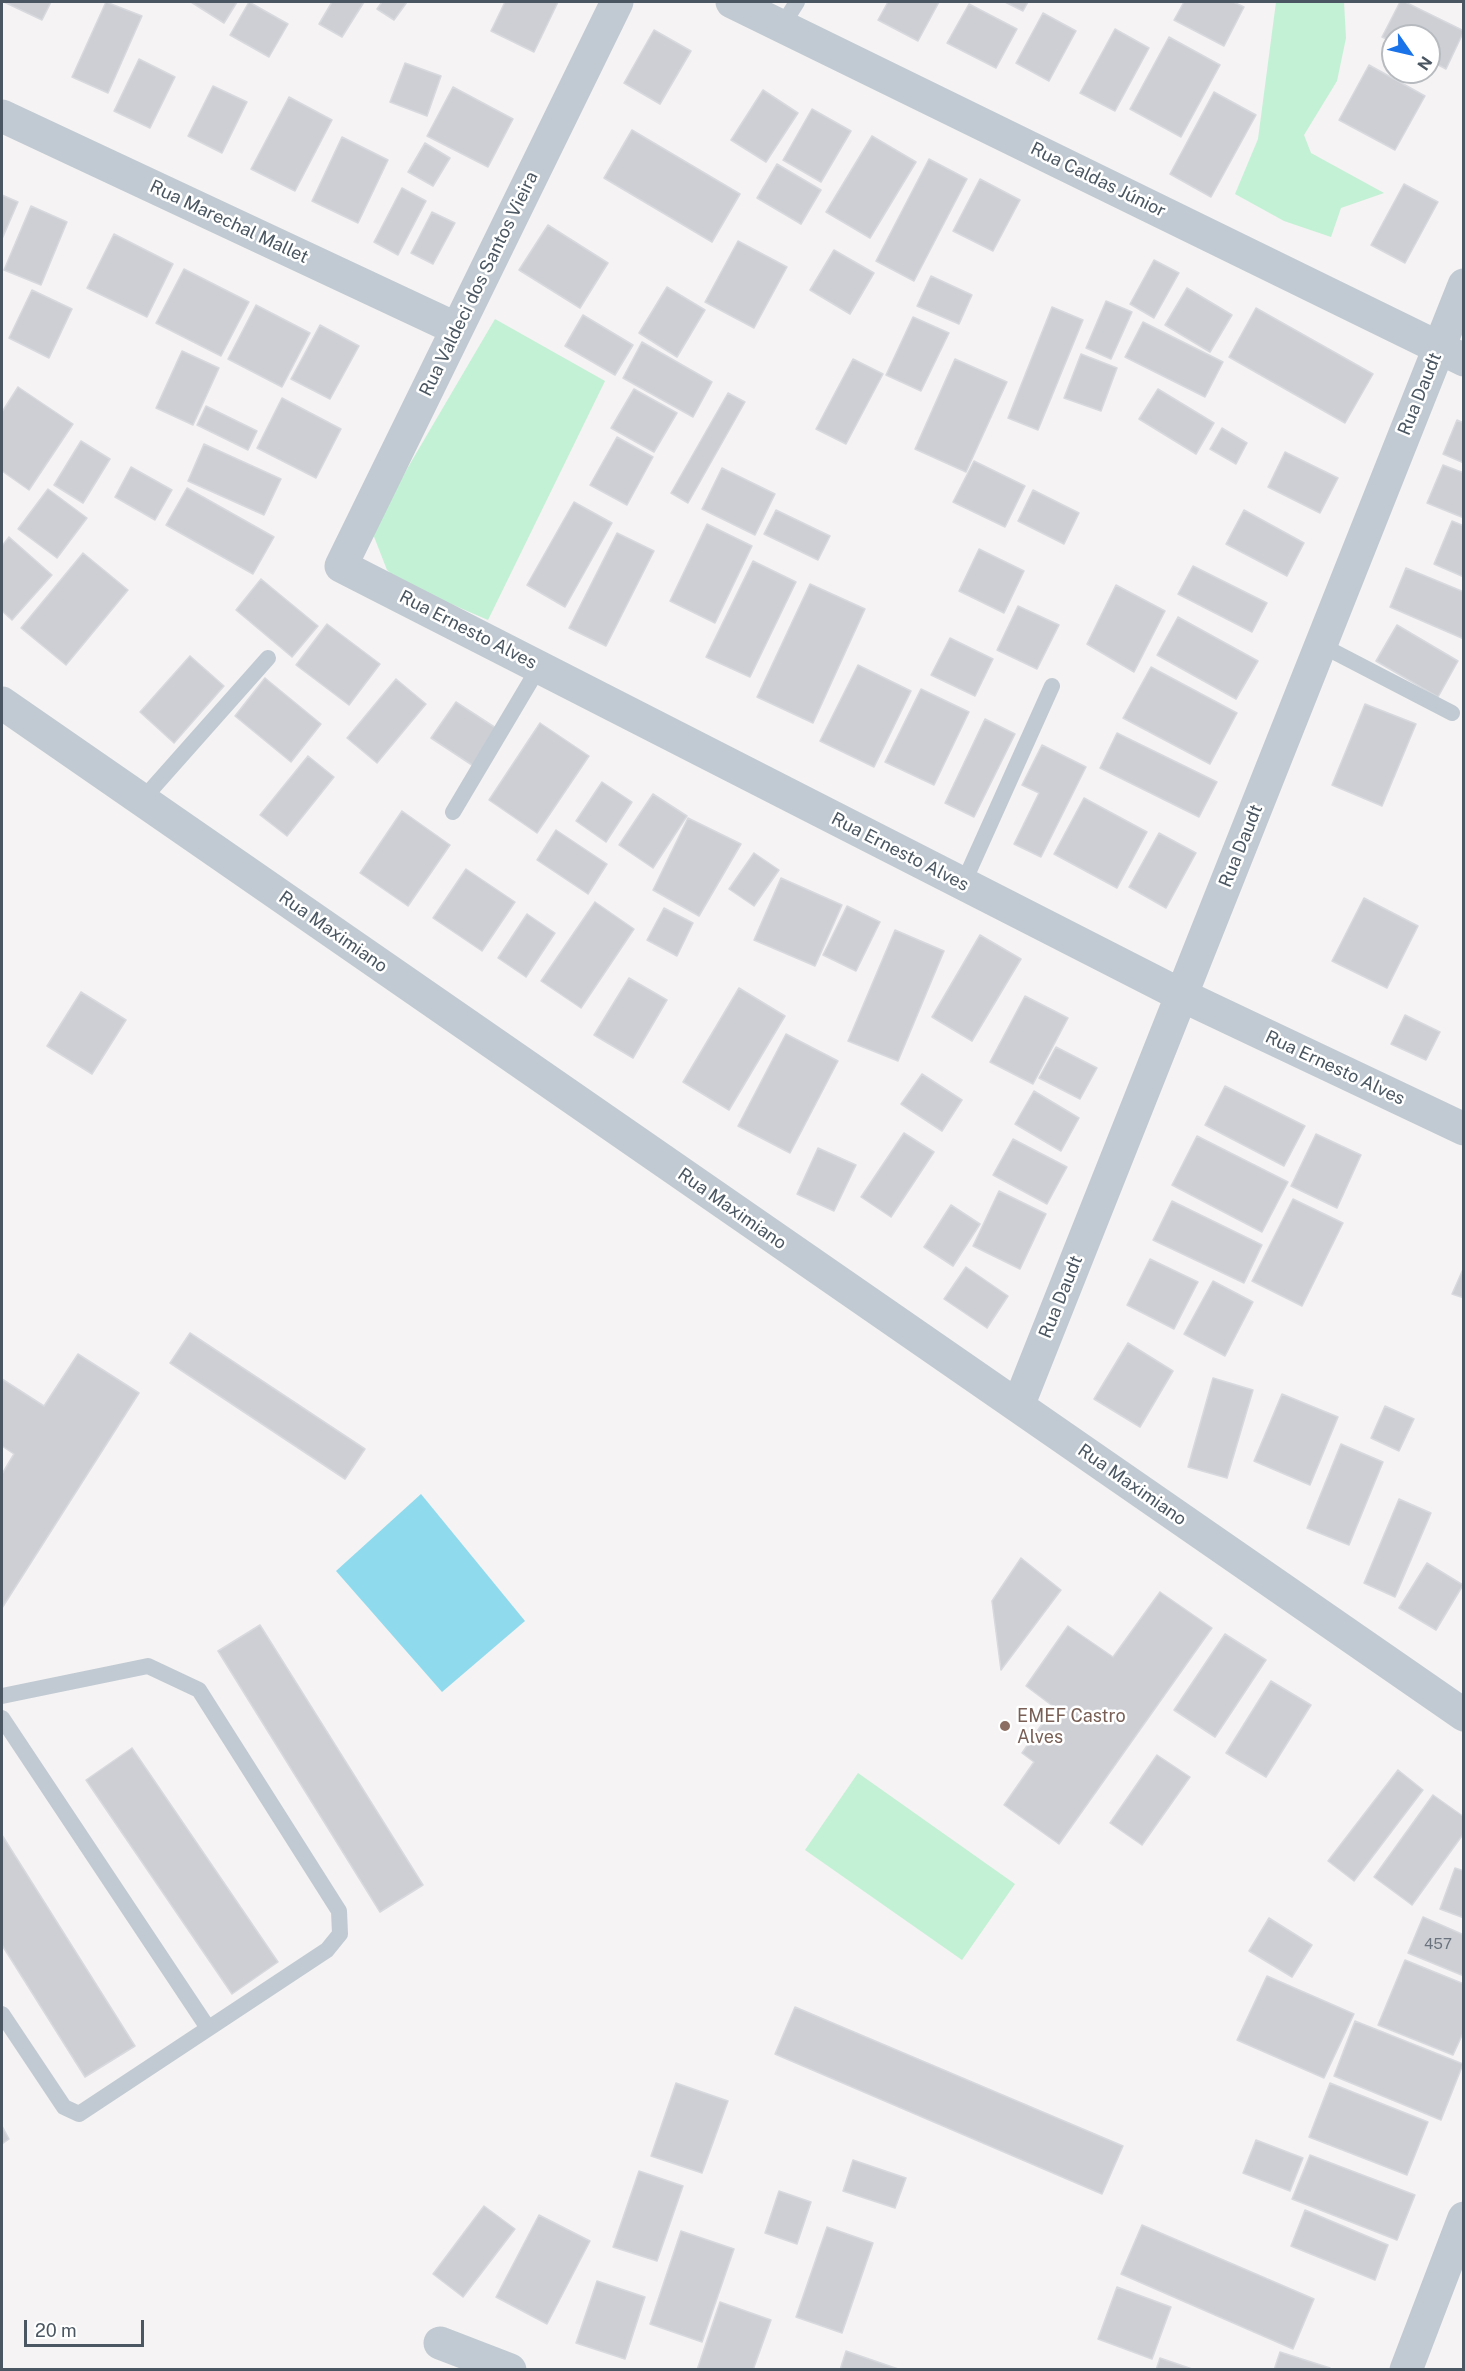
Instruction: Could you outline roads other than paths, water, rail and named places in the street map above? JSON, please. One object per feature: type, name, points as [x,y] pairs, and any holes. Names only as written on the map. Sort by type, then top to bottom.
[{"type":"street","name":"Rua Valdeci dos Santos Vieira","points":[[341,566],[617,2]]},
{"type":"street","name":"Rua Caldas Júnior","points":[[732,2],[790,14],[1451,353]]},
{"type":"street","name":"Rua Marechal Mallet","points":[[2,116],[457,329]]},
{"type":"street","name":"Rua Daudt","points":[[1018,1406],[1321,645],[1451,353],[1464,285]]},
{"type":"street","name":"Rua Ernesto Alves","points":[[341,566],[1181,995],[1464,1129]]},
{"type":"street","name":"Rua Maximiano","points":[[2,702],[1464,1715]]},
{"type":"street","points":[[1406,2370],[1457,2254],[1464,2218]]},
{"type":"street","points":[[440,2343],[510,2370]]},
{"type":"lane","points":[[1321,645],[1452,713]]},
{"type":"lane","points":[[142,800],[268,658]]},
{"type":"lane","points":[[453,812],[539,667]]},
{"type":"lane","points":[[963,884],[1052,686]]},
{"type":"lane","points":[[2,1696],[148,1666],[199,1690],[339,1911],[340,1935],[327,1950],[79,2114],[64,2107],[2,2013]]},
{"type":"lane","points":[[2,1718],[208,2028]]},
{"type":"water","points":[[421,1494],[525,1621],[442,1692],[336,1571]]},
{"type":"place","name":"EMEF Castro Alves","points":[[1005,1726]]}]
